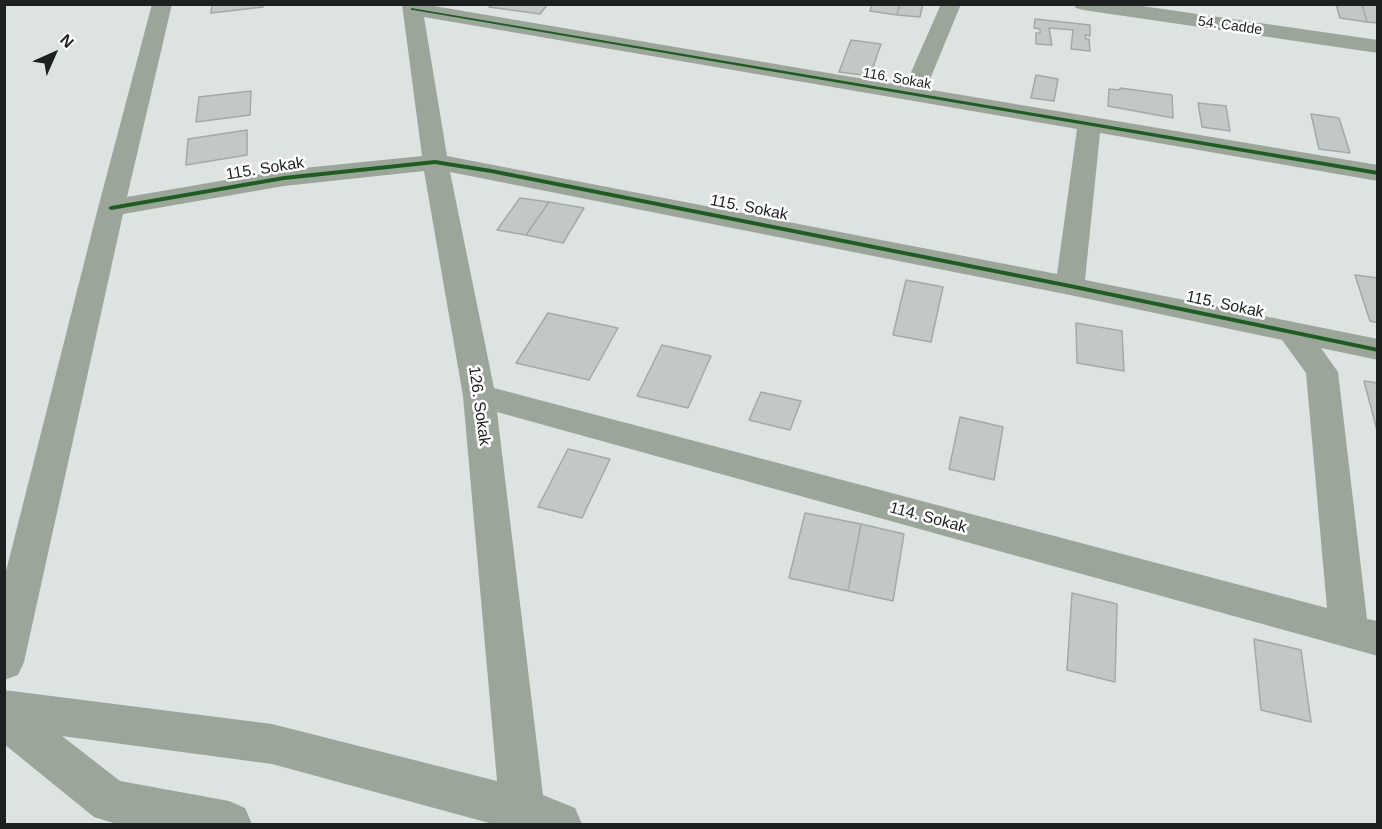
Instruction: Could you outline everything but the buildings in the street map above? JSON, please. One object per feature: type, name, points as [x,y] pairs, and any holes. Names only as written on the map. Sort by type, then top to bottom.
[{"type":"street","points":[[4,662],[111,208],[162,4]]},
{"type":"street","points":[[912,95],[951,4]]},
{"type":"street","name":"54. Cadde","points":[[1083,4],[1377,47]]},
{"type":"street","name":"116. Sokak","points":[[412,7],[912,95],[1377,172]]},
{"type":"street","name":"126. Sokak","points":[[412,7],[435,162],[479,396],[540,817]]},
{"type":"street","points":[[1070,286],[1089,125]]},
{"type":"street","name":"115. Sokak","points":[[111,208],[284,178],[435,162],[491,171],[1070,286],[1363,348]]},
{"type":"street","points":[[1293,333],[1322,372],[1363,636]]},
{"type":"street","points":[[1322,372],[1363,348]]},
{"type":"street","name":"114. Sokak","points":[[479,396],[1363,636]]},
{"type":"street","points":[[4,709],[272,744],[540,817]]},
{"type":"street","points":[[4,717],[110,801],[229,825]]},
{"type":"cycle path","points":[[413,9],[1378,173]]},
{"type":"cycle path","points":[[111,208],[284,178],[435,162],[491,171],[1070,286],[1378,350]]}]
